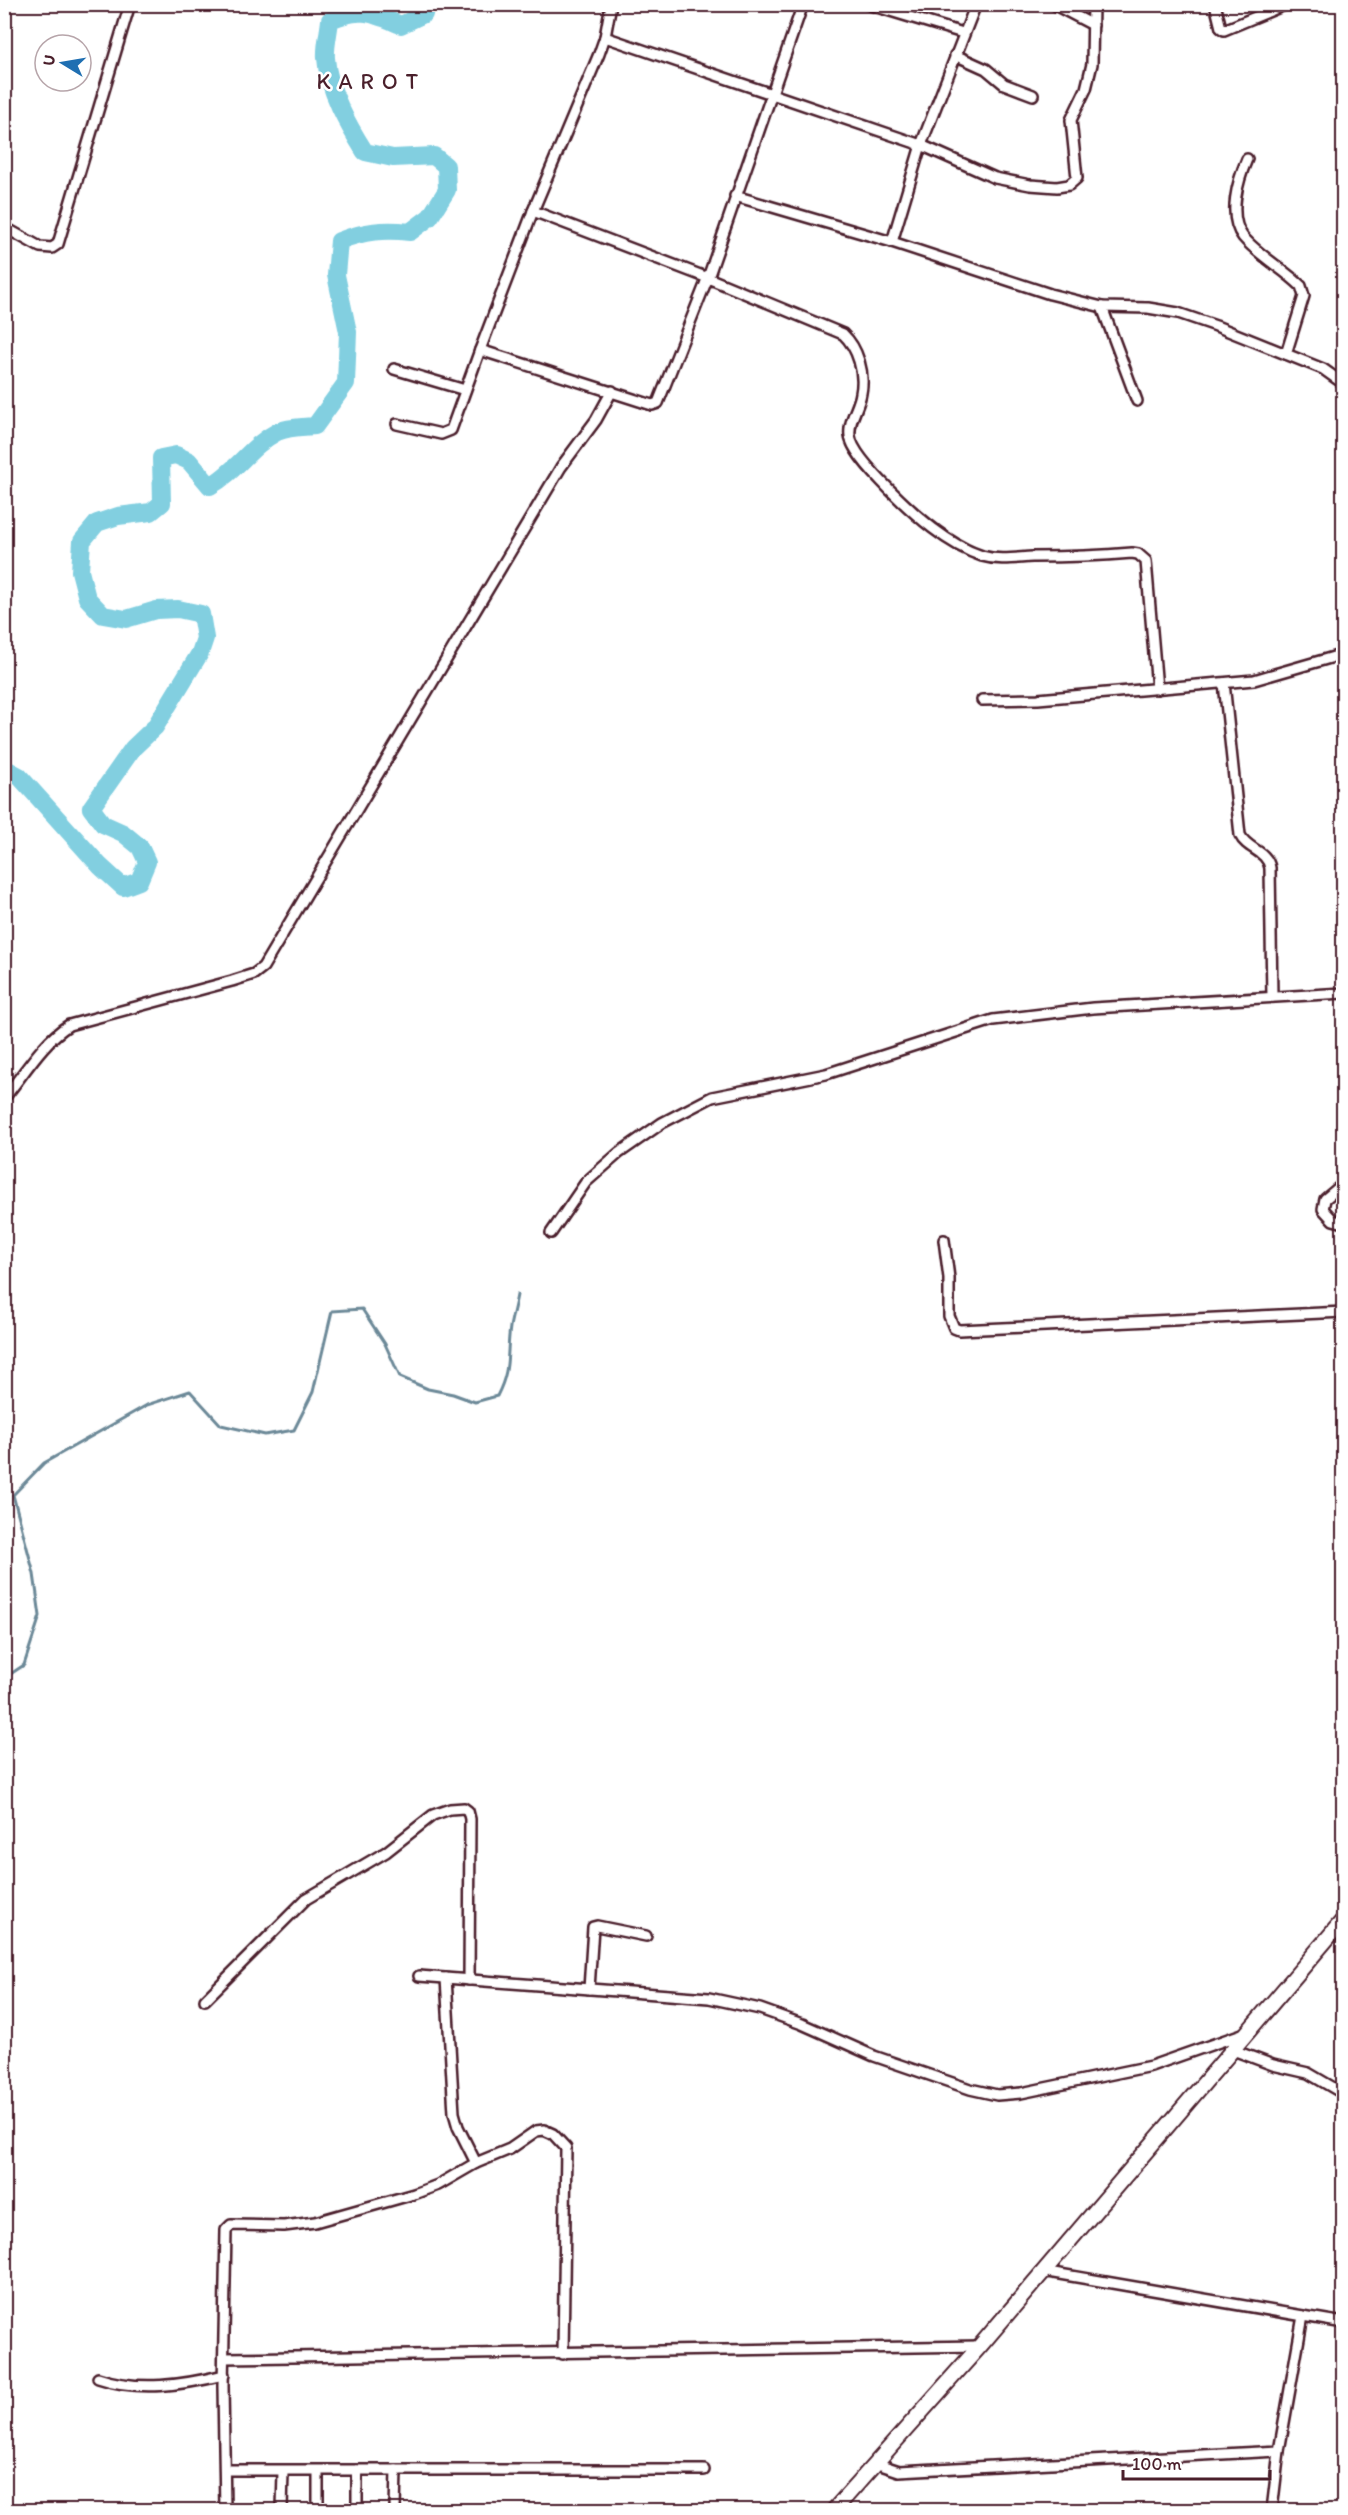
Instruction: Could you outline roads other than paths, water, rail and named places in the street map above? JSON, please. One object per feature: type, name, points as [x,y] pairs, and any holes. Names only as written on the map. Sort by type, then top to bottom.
[{"type":"highway","points":[[834,2511],[980,2346],[1041,2271],[1344,1919]]},
{"type":"street","points":[[4,227],[46,249],[58,244],[130,4]]},
{"type":"street","points":[[397,424],[446,434],[454,424],[533,211],[605,37],[610,4]]},
{"type":"street","points":[[480,350],[652,405],[658,402],[708,278],[804,4]]},
{"type":"street","points":[[867,4],[963,33]]},
{"type":"street","points":[[892,242],[921,145],[976,4]]},
{"type":"street","points":[[1053,4],[1092,25]]},
{"type":"street","points":[[605,37],[921,145],[1011,183],[1057,187],[1074,182],[1077,171],[1071,120],[1089,78],[1093,51],[1093,4]]},
{"type":"street","points":[[1215,4],[1221,28],[1224,30],[1262,8],[1287,4]]},
{"type":"street","points":[[955,55],[986,69],[1004,84],[1033,95]]},
{"type":"street","points":[[1247,159],[1236,195],[1239,230],[1247,241],[1301,286],[1304,296],[1286,354]]},
{"type":"street","points":[[735,196],[892,242],[1050,294],[1102,307],[1148,308],[1178,313],[1323,369],[1344,384]]},
{"type":"street","points":[[533,211],[708,278],[843,334],[853,343],[860,367],[862,392],[850,423],[850,440],[855,449],[881,481],[919,519],[970,551],[991,558],[1007,560],[1030,557],[1075,558],[1132,553],[1141,556],[1146,561],[1157,689]]},
{"type":"street","points":[[1102,307],[1137,401]]},
{"type":"street","points":[[394,369],[465,390]]},
{"type":"street","points":[[4,1098],[41,1052],[61,1030],[69,1025],[232,981],[254,974],[263,967],[561,467],[596,420],[612,391]]},
{"type":"street","points":[[982,700],[1038,699],[1254,680],[1344,654]]},
{"type":"street","points":[[1224,683],[1240,835],[1243,841],[1269,861],[1272,997]]},
{"type":"street","points":[[551,1233],[586,1182],[619,1153],[662,1123],[712,1097],[825,1074],[993,1020],[1093,1008],[1344,993]]},
{"type":"street","points":[[1344,1183],[1325,1198],[1323,1209],[1333,1220],[1344,1223]]},
{"type":"street","points":[[944,1240],[949,1278],[949,1316],[954,1328],[959,1330],[1344,1312]]},
{"type":"street","points":[[205,2000],[306,1899],[386,1852],[428,1818],[450,1809],[464,1808],[468,1811],[470,1819],[469,1980]]},
{"type":"street","points":[[588,1989],[593,1928],[597,1926],[646,1936]]},
{"type":"street","points":[[419,1976],[709,1998],[760,2009],[802,2024],[874,2056],[970,2089],[997,2095],[1021,2093],[1151,2066],[1248,2032]]},
{"type":"street","points":[[446,1978],[454,2113],[458,2127],[475,2160]]},
{"type":"street","points":[[1233,2050],[1273,2065],[1308,2073],[1344,2094]]},
{"type":"street","points":[[225,2511],[224,2358],[226,2230],[229,2226],[284,2226],[315,2222],[422,2191],[459,2174],[475,2160],[510,2149],[536,2132],[544,2130],[553,2134],[566,2148],[563,2354]]},
{"type":"street","points":[[1041,2271],[1344,2323]]},
{"type":"street","points":[[1272,2511],[1279,2451],[1303,2316]]},
{"type":"street","points":[[224,2358],[980,2346]]},
{"type":"street","points":[[98,2378],[122,2384],[174,2386],[224,2375]]},
{"type":"street","points":[[875,2463],[899,2471],[1279,2451]]},
{"type":"street","points":[[225,2470],[704,2470]]},
{"type":"street","points":[[357,2470],[357,2511]]},
{"type":"street","points":[[395,2511],[396,2470]]},
{"type":"street","points":[[282,2511],[283,2471]]},
{"type":"street","points":[[318,2471],[318,2511]]},
{"type":"waterway","points":[[4,768],[19,776],[100,866],[123,887],[139,881],[147,862],[140,847],[123,833],[103,824],[91,808],[133,748],[155,727],[200,653],[205,638],[201,614],[178,609],[156,610],[126,619],[103,615],[87,598],[80,571],[82,541],[97,523],[118,516],[151,512],[162,503],[161,458],[176,455],[189,461],[210,486],[228,474],[259,444],[277,432],[315,426],[346,383],[348,332],[336,275],[339,241],[374,232],[410,232],[430,217],[447,190],[446,166],[434,156],[393,158],[365,152],[346,119],[331,82],[326,53],[330,20],[350,14],[366,13],[401,25],[424,14],[426,4]]},
{"type":"waterway","points":[[4,1675],[6,1677],[24,1665],[40,1616],[34,1574],[13,1495],[44,1463],[147,1405],[190,1391],[221,1425],[265,1435],[294,1430],[313,1392],[332,1311],[362,1309],[385,1344],[400,1377],[428,1389],[453,1394],[475,1402],[497,1396],[506,1370],[510,1327],[517,1295]]},
{"type":"district","name":"K A R O T","points":[[368,81]]}]
